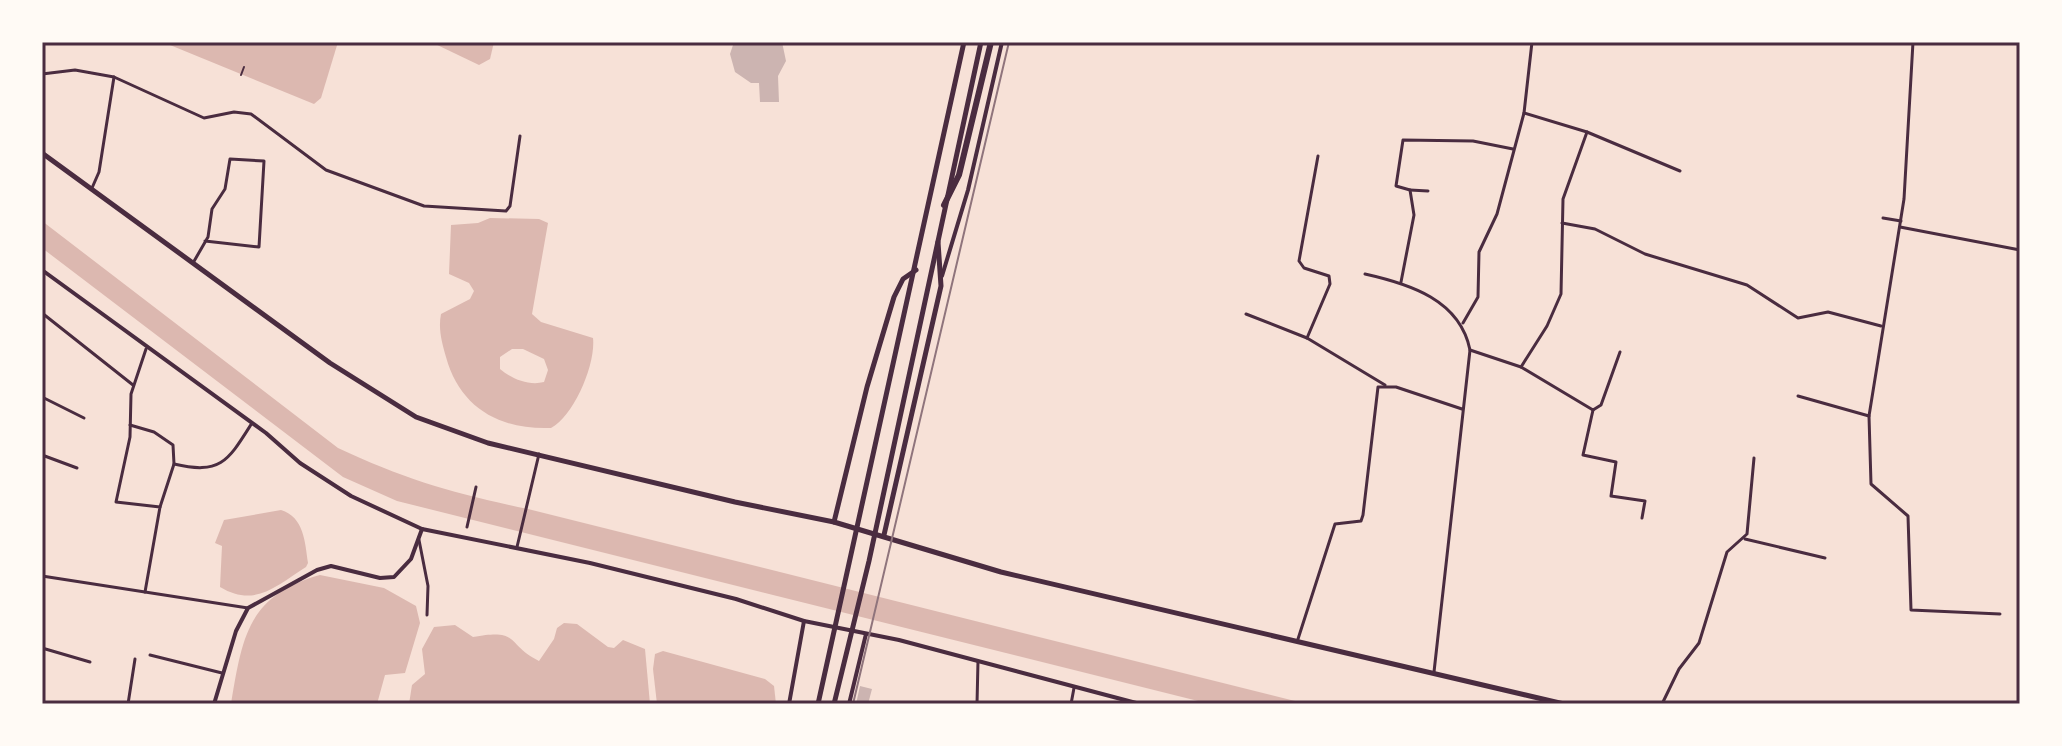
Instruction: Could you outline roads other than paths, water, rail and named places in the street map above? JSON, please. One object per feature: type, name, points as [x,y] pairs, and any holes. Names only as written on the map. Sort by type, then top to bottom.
[{"type":"highway","points":[[944,205],[959,175],[991,42]]},
{"type":"main road","points":[[818,704],[964,42]]},
{"type":"main road","points":[[834,704],[869,561],[981,42]]},
{"type":"main road","points":[[42,153],[330,363],[416,417],[488,443],[674,489],[834,522],[1001,572],[1298,639],[1564,704]]},
{"type":"main road","points":[[884,535],[942,276],[938,237]]},
{"type":"main road","points":[[834,522],[867,387],[894,297],[903,279],[916,270]]},
{"type":"street","points":[[942,276],[968,190],[1002,42]]},
{"type":"street","points":[[1463,323],[1478,297],[1479,252],[1497,214],[1524,113],[1532,42]]},
{"type":"street","points":[[1913,42],[1901,221],[1881,326],[1869,416],[1871,484],[1908,516],[1911,610],[2000,614]]},
{"type":"street","points":[[42,74],[75,70],[114,77],[196,116],[210,119],[234,112],[251,114],[317,166],[437,209],[506,211],[510,206],[520,136]]},
{"type":"street","points":[[92,188],[99,172],[114,77]]},
{"type":"street","points":[[1524,113],[1587,132],[1680,171]]},
{"type":"street","points":[[1521,367],[1547,326],[1561,294],[1562,223],[1567,178],[1587,132]]},
{"type":"street","points":[[1428,191],[1396,186],[1403,140],[1473,141],[1513,149]]},
{"type":"street","points":[[1307,338],[1330,284],[1329,276],[1304,268],[1299,261],[1318,156]]},
{"type":"street","points":[[193,263],[205,241],[212,209],[225,189],[230,159],[264,161],[259,247],[205,241]]},
{"type":"street","points":[[1401,282],[1414,215],[1410,190]]},
{"type":"street","points":[[1883,218],[1901,221]]},
{"type":"street","points":[[1562,223],[1595,229],[1645,254],[1747,285],[1798,318],[1828,312],[1881,326]]},
{"type":"street","points":[[1900,227],[2020,251]]},
{"type":"street","points":[[42,270],[146,349],[252,423],[300,463],[351,496],[422,529],[517,547],[736,599],[804,621],[978,661],[1138,704]]},
{"type":"street","points":[[1365,274],[1401,282],[1433,298],[1463,323],[1470,350],[1434,672]]},
{"type":"street","points":[[42,313],[133,385]]},
{"type":"street","points":[[1246,314],[1307,338],[1385,385],[1462,409]]},
{"type":"street","points":[[146,349],[133,385],[130,425],[116,502],[160,507]]},
{"type":"street","points":[[1470,350],[1521,367],[1593,410]]},
{"type":"street","points":[[1620,352],[1601,405],[1593,410],[1583,455],[1616,462],[1611,496],[1645,501],[1642,518]]},
{"type":"street","points":[[1298,639],[1335,524],[1361,521],[1375,395],[1378,387],[1385,385]]},
{"type":"street","points":[[1798,396],[1869,416]]},
{"type":"street","points":[[42,397],[84,418]]},
{"type":"street","points":[[174,464],[200,468],[220,464],[232,455],[252,423]]},
{"type":"street","points":[[130,425],[154,432],[173,445],[174,464],[160,507],[145,592]]},
{"type":"street","points":[[517,547],[539,454]]},
{"type":"street","points":[[42,455],[77,468]]},
{"type":"street","points":[[1662,704],[1679,669],[1699,643],[1727,552],[1745,539],[1754,458]]},
{"type":"street","points":[[467,527],[476,487]]},
{"type":"street","points":[[42,576],[248,608],[294,582],[331,566],[380,578],[394,577],[411,559],[422,529]]},
{"type":"street","points":[[418,539],[428,586],[427,615]]},
{"type":"street","points":[[1745,539],[1825,558]]},
{"type":"street","points":[[214,704],[222,673],[248,608]]},
{"type":"street","points":[[789,704],[804,621]]},
{"type":"street","points":[[849,704],[866,634]]},
{"type":"street","points":[[42,648],[90,662]]},
{"type":"street","points":[[150,655],[222,673]]},
{"type":"street","points":[[128,704],[135,659]]},
{"type":"street","points":[[977,704],[978,661]]},
{"type":"street","points":[[1071,704],[1074,688]]},
{"type":"railway","points":[[853,704],[1009,42]]}]
